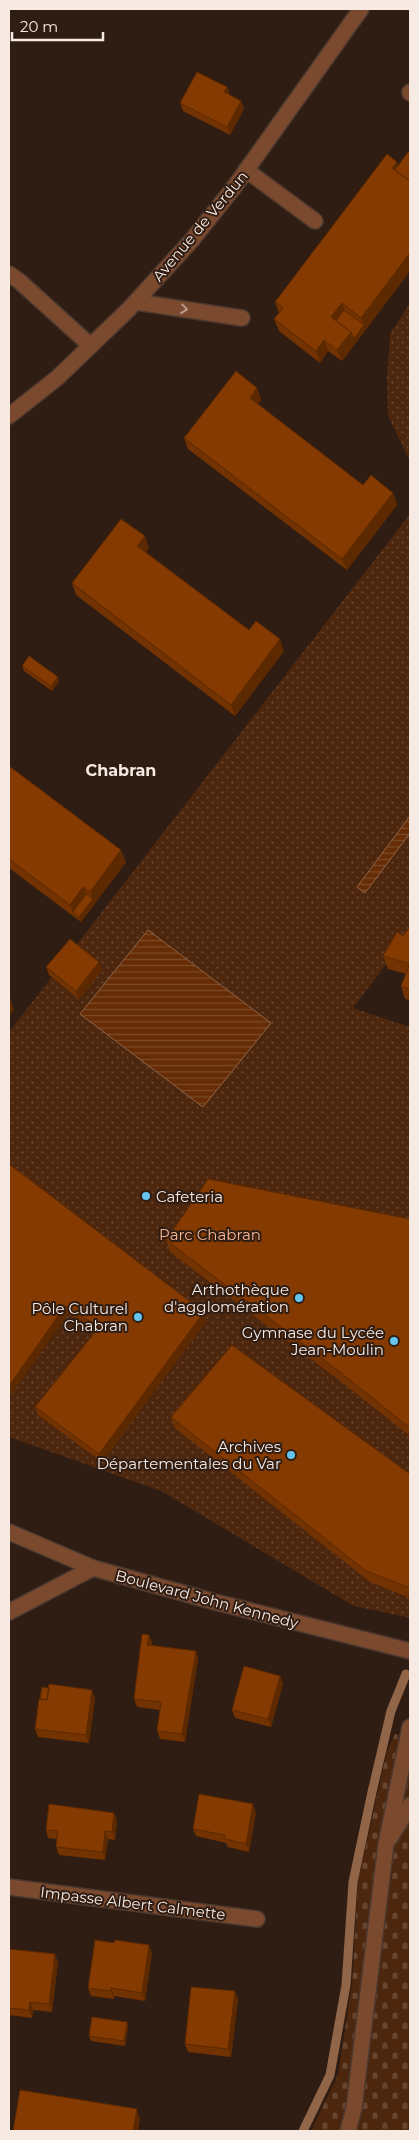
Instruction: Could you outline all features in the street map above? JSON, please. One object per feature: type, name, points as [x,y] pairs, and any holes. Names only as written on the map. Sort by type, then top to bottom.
[{"type":"street","name":"Avenue de Verdun","points":[[9,416],[57,378],[91,346],[136,302],[192,240],[246,170],[361,9]]},
{"type":"street","points":[[246,170],[315,221]]},
{"type":"street","points":[[9,274],[91,346]]},
{"type":"street","points":[[136,302],[242,318]]},
{"type":"street","name":"Boulevard John Kennedy","points":[[9,1532],[93,1568],[215,1602],[410,1651]]},
{"type":"street","points":[[9,1612],[93,1568]]},
{"type":"street","points":[[348,2131],[354,2108],[386,1844],[410,1727]]},
{"type":"street","points":[[386,1844],[410,1805]]},
{"type":"street","name":"Impasse Albert Calmette","points":[[9,1887],[257,1919]]},
{"type":"green space","points":[[410,303],[410,461],[388,416],[387,378],[390,334]]},
{"type":"green space","name":"Parc Chabran","points":[[410,514],[410,933],[353,1008],[410,1027],[410,1618],[354,1606],[161,1491],[9,1437],[9,1032]]},
{"type":"green space","points":[[395,1734],[410,1737],[410,2131],[311,2131],[338,2075],[352,1984],[358,1881],[387,1751]]},
{"type":"shaded area","points":[[410,816],[410,833],[365,893],[357,887]]},
{"type":"shaded area","points":[[148,930],[271,1023],[203,1107],[80,1014]]},
{"type":"building","points":[[197,72],[227,87],[224,92],[241,101],[227,127],[180,103]]},
{"type":"building","points":[[408,152],[410,153],[410,181],[395,170]]},
{"type":"building","points":[[387,154],[397,162],[392,168],[410,181],[410,253],[361,318],[342,303],[331,317],[351,332],[337,350],[324,340],[316,351],[274,319],[283,308],[275,302]]},
{"type":"building","points":[[344,310],[364,325],[354,339],[351,332],[336,321]]},
{"type":"building","points":[[236,371],[257,388],[250,398],[363,485],[371,475],[393,493],[342,559],[184,438]]},
{"type":"building","points":[[121,519],[145,536],[137,546],[249,630],[256,621],[280,639],[231,705],[72,583]]},
{"type":"building","points":[[29,656],[58,677],[51,686],[22,666]]},
{"type":"building","points":[[9,766],[121,850],[90,892],[83,887],[70,905],[9,859]]},
{"type":"building","points":[[86,894],[93,899],[79,917],[73,912]]},
{"type":"building","points":[[410,927],[410,964],[383,956],[397,932],[403,936]]},
{"type":"building","points":[[70,939],[99,962],[76,991],[46,967]]},
{"type":"building","points":[[410,964],[410,989],[401,986]]},
{"type":"building","name":"Pôle Culturel Chabran","points":[[9,1164],[204,1312],[99,1454],[35,1407],[99,1327],[65,1306],[9,1386]]},
{"type":"building","points":[[208,1179],[410,1219],[410,1428],[340,1372],[166,1240]]},
{"type":"building","name":"Archives Départementales du Var","points":[[232,1345],[410,1474],[410,1588],[366,1571],[171,1417]]},
{"type":"building","points":[[142,1634],[149,1635],[147,1645],[196,1651],[182,1734],[157,1731],[161,1702],[134,1699]]},
{"type":"building","points":[[244,1666],[280,1676],[268,1719],[232,1710]]},
{"type":"building","points":[[49,1684],[92,1690],[86,1735],[35,1729],[39,1699],[47,1700]]},
{"type":"building","points":[[42,1687],[49,1688],[47,1700],[40,1699]]},
{"type":"building","points":[[199,1794],[253,1804],[246,1844],[225,1839],[225,1835],[193,1829]]},
{"type":"building","points":[[49,1804],[114,1813],[112,1832],[105,1831],[103,1852],[56,1847],[58,1831],[46,1830]]},
{"type":"building","points":[[95,1940],[114,1943],[115,1940],[149,1945],[142,1993],[111,1988],[111,1991],[88,1988]]},
{"type":"building","points":[[9,1949],[55,1954],[49,2004],[30,2002],[29,2010],[9,2008]]},
{"type":"building","points":[[191,1987],[235,1991],[228,2049],[185,2044]]},
{"type":"building","points":[[92,2017],[127,2022],[124,2041],[89,2036]]},
{"type":"building","points":[[20,2090],[137,2109],[133,2131],[13,2131]]},
{"type":"waterway","points":[[303,2131],[330,2075],[346,1985],[353,1882],[391,1711],[406,1674]]},
{"type":"place","name":"Cafeteria","points":[[146,1196]]},
{"type":"place","name":"Arthothèque d'agglomération","points":[[299,1298]]},
{"type":"place","name":"Pôle Culturel Chabran","points":[[138,1317]]},
{"type":"place","name":"Gymnase du Lycée Jean-Moulin","points":[[394,1341]]},
{"type":"place","name":"Archives Départementales du Var","points":[[291,1455]]},
{"type":"district","name":"Chabran","points":[[121,770]]}]
